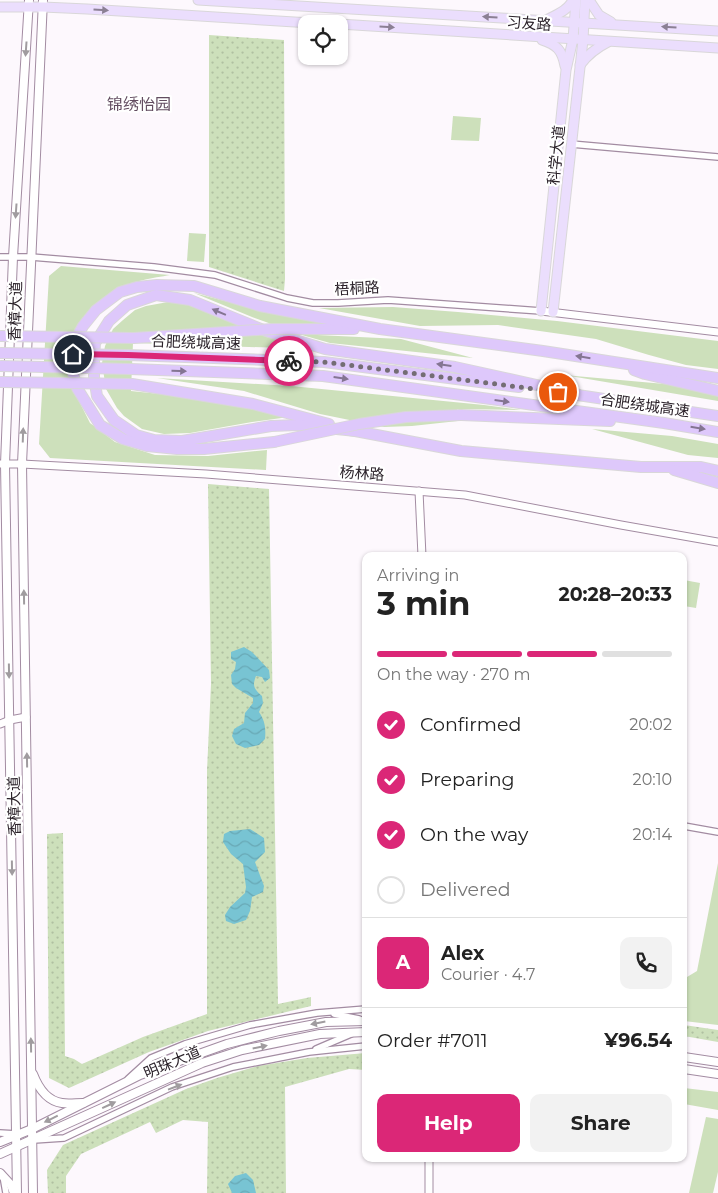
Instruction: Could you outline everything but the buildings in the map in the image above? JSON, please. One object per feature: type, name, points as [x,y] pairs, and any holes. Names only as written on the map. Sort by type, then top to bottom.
[{"type":"highway","points":[[664,423],[461,415],[406,417],[359,424],[274,442],[204,449],[147,446],[123,439],[100,425],[77,388],[70,353],[82,326],[96,310],[120,292],[137,287],[157,285],[194,286],[260,306],[380,330],[543,351],[718,378]]},
{"type":"highway","points":[[356,431],[298,425],[271,426],[182,441],[154,440],[136,435],[114,420],[98,396],[94,377],[96,343],[109,321],[127,305],[156,295],[190,300],[266,332],[325,349],[455,367],[577,394]]},
{"type":"highway","points":[[0,336],[134,338],[272,329],[380,330]]},
{"type":"highway","name":"合肥绕城高速","points":[[0,353],[128,355],[324,362],[577,394],[718,416]]},
{"type":"highway","points":[[608,361],[645,374],[718,391]]},
{"type":"highway","name":"合肥绕城高速","points":[[0,366],[323,376],[718,432]]},
{"type":"highway","points":[[0,382],[132,384],[253,404],[356,431],[461,451],[641,467],[718,467]]},
{"type":"highway","points":[[661,467],[718,483]]},
{"type":"highway","points":[[701,467],[718,471]]},
{"type":"main road","name":"习友路","points":[[198,0],[718,31]]},
{"type":"main road","points":[[547,20],[561,13],[575,0]]},
{"type":"main road","name":"科学大道","points":[[541,311],[566,70],[573,39],[575,0]]},
{"type":"main road","name":"科学大道","points":[[553,312],[583,40],[585,0]]},
{"type":"main road","points":[[590,0],[599,15],[614,24]]},
{"type":"main road","points":[[0,7],[29,3],[298,22]]},
{"type":"main road","name":"香樟大道","points":[[15,1193],[17,1134],[10,720],[4,560],[3,464],[13,257],[29,3]]},
{"type":"main road","name":"香樟大道","points":[[33,1193],[22,464],[43,4]]},
{"type":"main road","name":"习友路","points":[[348,25],[718,48]]},
{"type":"main road","points":[[530,36],[551,43],[560,51],[566,70]]},
{"type":"main road","points":[[580,65],[595,49],[610,41]]},
{"type":"main road","name":"明珠大道","points":[[0,1142],[85,1103],[140,1075],[226,1044],[326,1022],[362,1020]]},
{"type":"main road","name":"明珠大道","points":[[0,1154],[202,1063],[242,1050],[320,1034],[362,1032]]},
{"type":"main road","points":[[687,1057],[718,1062]]},
{"type":"main road","points":[[32,1070],[37,1083],[46,1096],[60,1103],[85,1103]]},
{"type":"main road","points":[[687,1070],[718,1074]]},
{"type":"main road","points":[[1,1174],[11,1185],[15,1193]]},
{"type":"street","points":[[571,144],[718,157]]},
{"type":"street","name":"梧桐路","points":[[0,257],[31,257],[154,267],[214,275],[287,298],[313,303],[338,304],[388,300],[553,312],[718,332]]},
{"type":"street","name":"杨林路","points":[[3,464],[206,474],[465,495],[715,542]]},
{"type":"street","points":[[419,491],[422,552]]},
{"type":"street","points":[[0,724],[26,717]]},
{"type":"street","points":[[687,827],[718,832]]},
{"type":"street","points":[[120,1085],[151,1058],[185,1044],[250,1025],[325,1013],[362,1009]]},
{"type":"street","points":[[325,1013],[362,1019]]},
{"type":"street","points":[[309,1052],[355,1032]]},
{"type":"street","points":[[32,1140],[64,1138],[172,1087],[233,1067],[309,1052],[362,1046]]},
{"type":"street","points":[[0,1133],[17,1134]]},
{"type":"street","points":[[428,1162],[428,1193]]},
{"type":"street","points":[[1,1174],[6,1193]]},
{"type":"green space","points":[[209,35],[284,40],[284,291],[209,267]]},
{"type":"green space","points":[[453,116],[481,118],[479,141],[451,140]]},
{"type":"green space","points":[[189,233],[206,234],[204,262],[187,261]]},
{"type":"green space","points":[[61,266],[170,275],[134,282],[108,295],[71,335],[74,391],[90,423],[115,442],[155,455],[208,456],[267,450],[266,470],[50,458],[39,444],[49,276]]},
{"type":"green space","points":[[194,293],[252,308],[317,321],[317,335],[401,339],[473,358],[330,343],[252,317]]},
{"type":"green space","points":[[168,302],[195,306],[267,337],[310,349],[133,343],[131,391],[208,399],[289,417],[190,433],[164,434],[142,429],[124,416],[106,389],[102,363],[105,346],[113,329],[135,310]]},
{"type":"green space","points":[[393,307],[557,321],[718,341],[718,369],[686,365],[596,339],[498,325],[420,326],[319,308]]},
{"type":"green space","points":[[564,375],[676,385],[718,394],[718,401]]},
{"type":"green space","points":[[157,378],[291,386],[522,410],[457,409],[458,421],[384,427],[320,414],[244,391]]},
{"type":"green space","points":[[592,429],[672,436],[718,444],[718,458],[688,455]]},
{"type":"green space","points":[[208,484],[269,489],[278,1004],[311,997],[311,1006],[208,1031],[149,1052],[69,1088],[49,1078],[47,834],[63,833],[65,1056],[82,1064],[143,1037],[207,1014],[207,771],[211,684]]},
{"type":"green space","points":[[687,581],[700,583],[696,608],[687,606]]},
{"type":"green space","points":[[718,863],[718,1025],[687,1021],[687,977],[697,971]]},
{"type":"green space","points":[[687,1025],[718,1030],[718,1042],[687,1037]]},
{"type":"green space","points":[[362,1053],[362,1070],[349,1069],[285,1087],[286,1193],[207,1193],[208,1122],[183,1120],[156,1133],[150,1122],[81,1154],[66,1176],[66,1193],[48,1193],[47,1170],[63,1145],[186,1089],[258,1066],[307,1058]]},
{"type":"green space","points":[[687,1088],[718,1092],[718,1110],[687,1105]]},
{"type":"green space","points":[[706,1117],[718,1119],[718,1172],[713,1193],[689,1193]]},
{"type":"water","points":[[244,647],[252,652],[269,670],[270,678],[265,682],[262,677],[256,676],[254,682],[256,689],[262,696],[263,703],[259,712],[265,725],[265,739],[259,745],[245,748],[236,744],[232,736],[234,729],[244,723],[245,713],[253,703],[253,698],[232,684],[231,675],[235,669],[236,662],[231,659],[231,652]]},
{"type":"water","points":[[250,829],[264,838],[265,852],[255,862],[264,886],[263,892],[252,897],[250,911],[246,920],[234,924],[226,921],[225,915],[230,907],[245,893],[246,887],[243,864],[231,854],[223,842],[224,834],[230,831]]},
{"type":"water","points":[[246,1173],[253,1180],[256,1193],[232,1193],[228,1184],[235,1176]]},
{"type":"way so far","points":[[289,361],[324,362],[558,392]]},
{"type":"district","name":"锦绣怡园","points":[[139,104]]},
{"type":"route","points":[[73,354],[289,361]]}]
